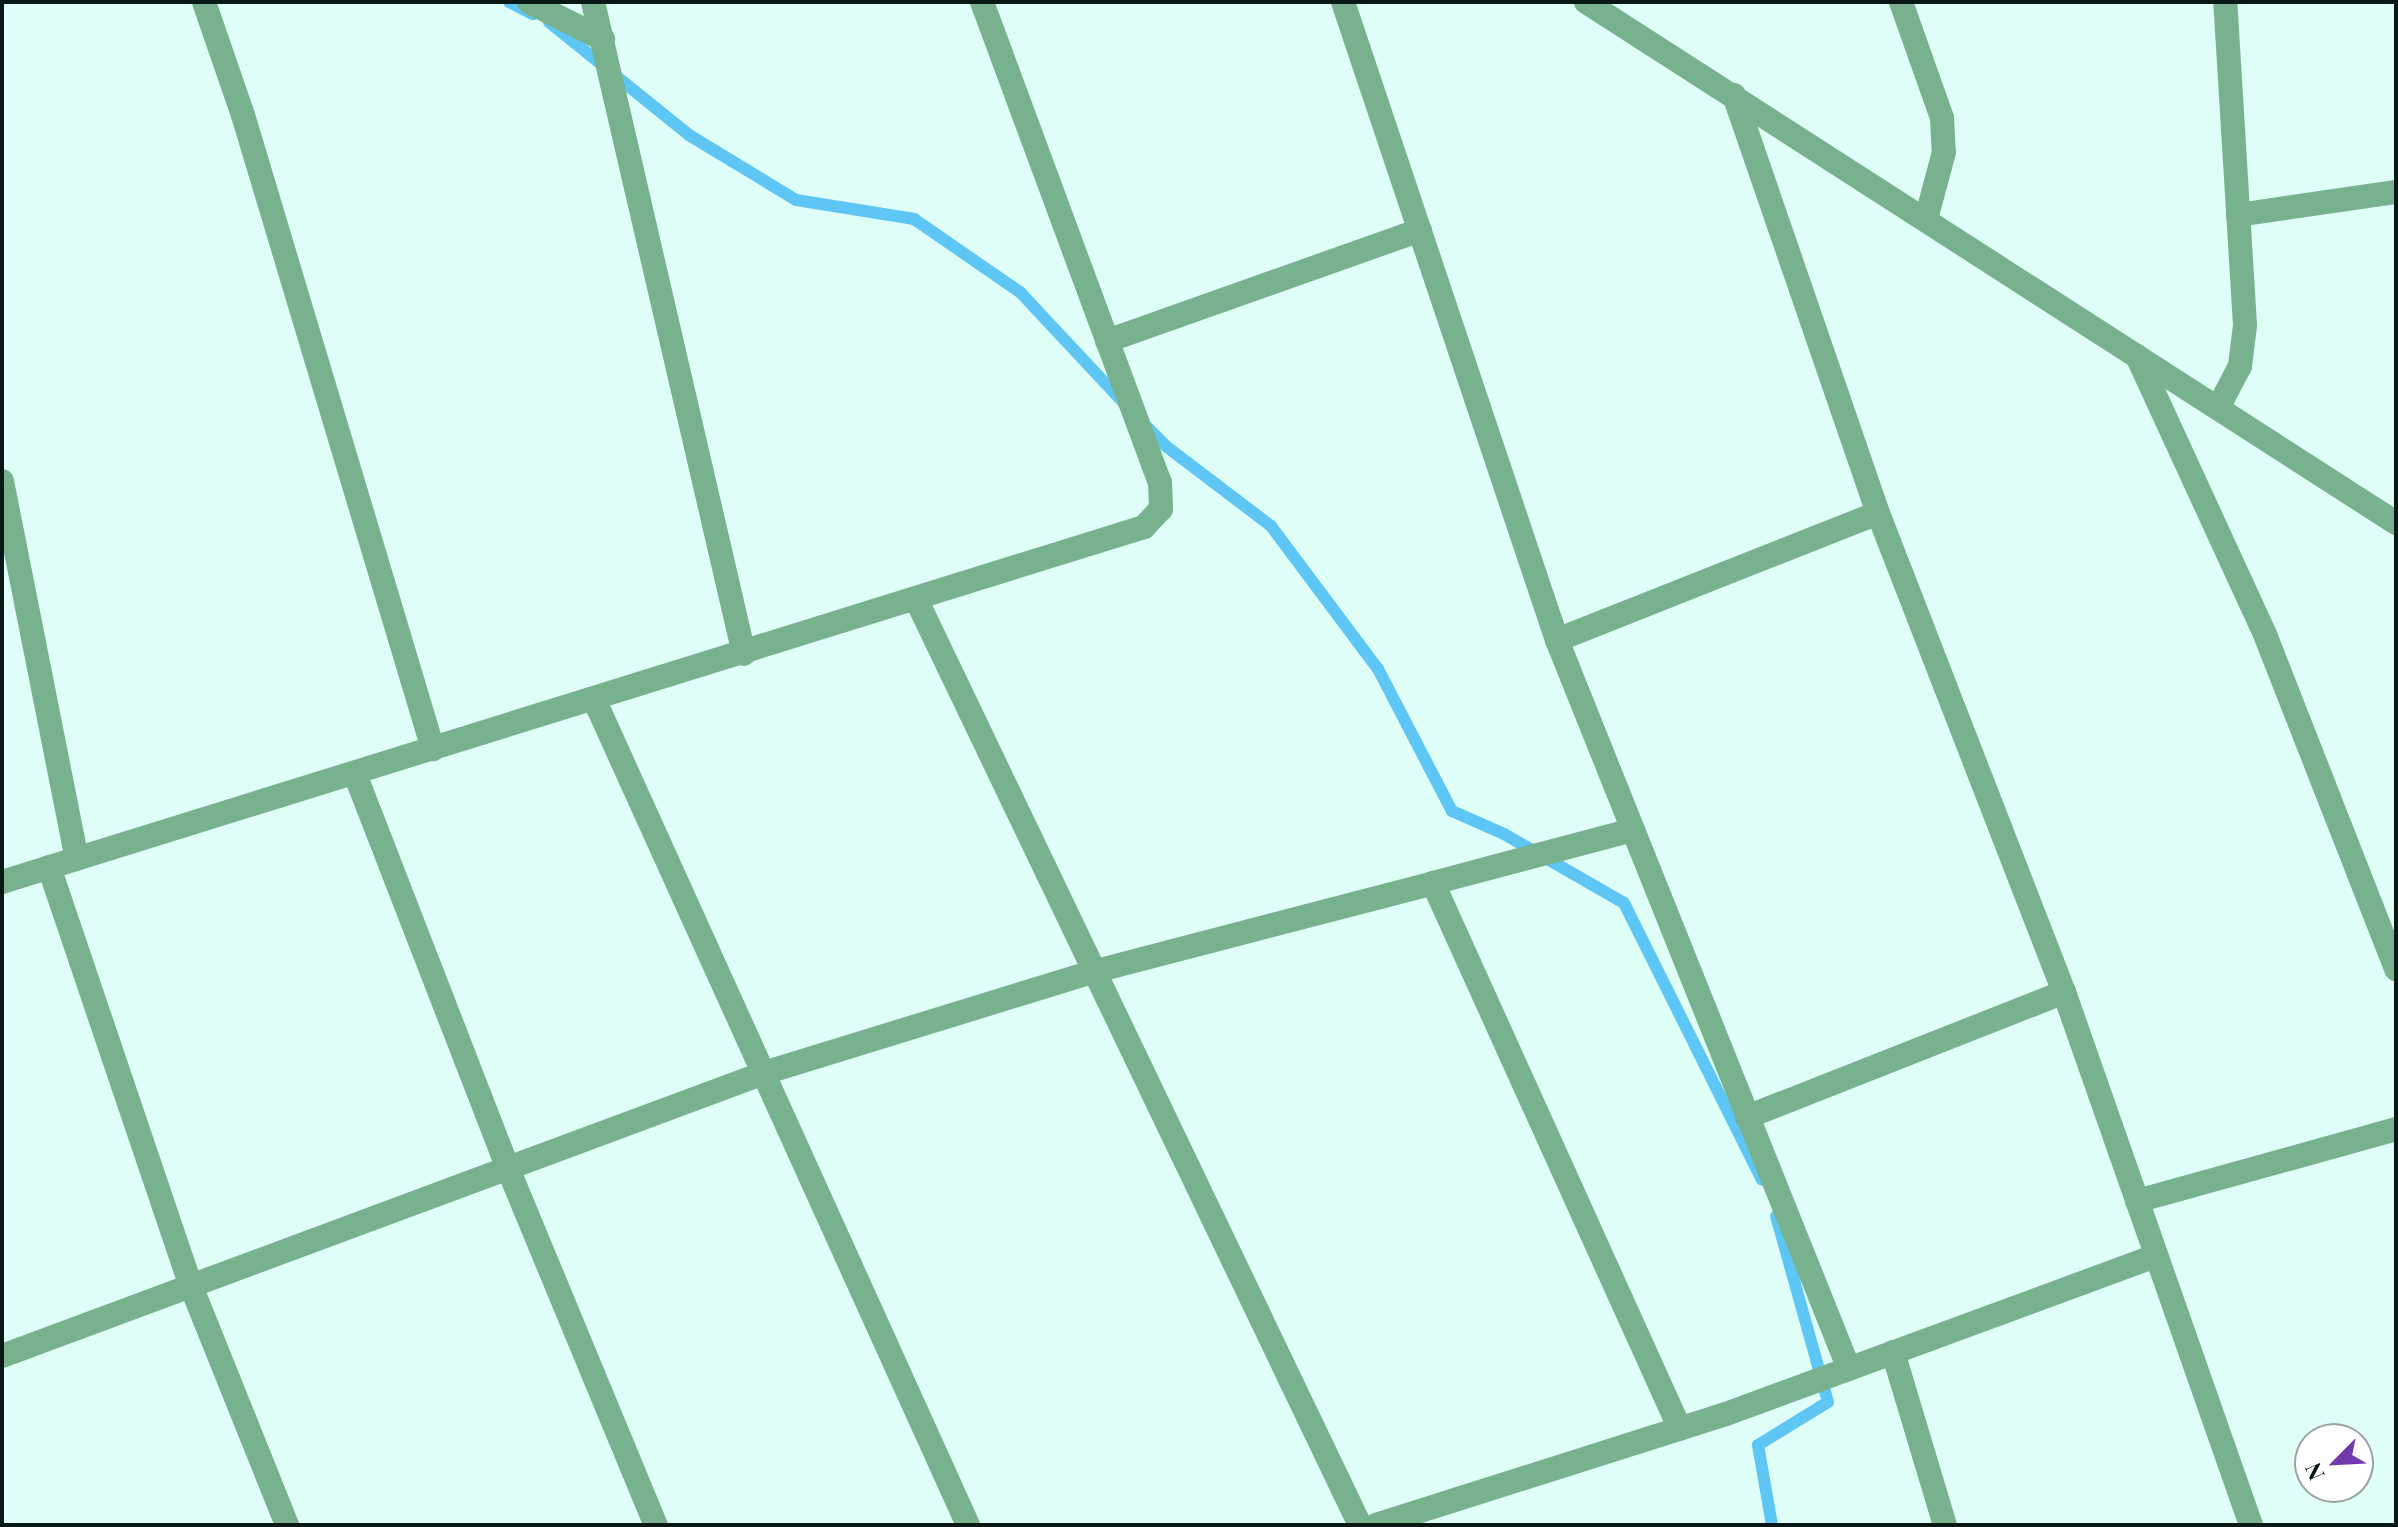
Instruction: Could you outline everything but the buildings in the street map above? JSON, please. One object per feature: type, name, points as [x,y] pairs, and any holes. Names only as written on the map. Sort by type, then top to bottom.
[{"type":"street","points":[[204,2],[243,115],[433,749]]},
{"type":"street","points":[[529,2],[603,39]]},
{"type":"street","points":[[593,2],[744,654]]},
{"type":"street","points":[[2,882],[917,601],[1144,527],[1161,509],[1160,483],[982,2]]},
{"type":"street","points":[[1343,2],[1557,640],[1849,1369]]},
{"type":"street","points":[[1586,2],[2396,523]]},
{"type":"street","points":[[1901,2],[1942,118],[1944,152],[1926,219]]},
{"type":"street","points":[[2218,408],[2240,366],[2245,325],[2225,2]]},
{"type":"street","points":[[1734,95],[1878,513],[2064,992],[2251,1525]]},
{"type":"street","points":[[2238,215],[2396,192]]},
{"type":"street","points":[[1107,341],[1420,230]]},
{"type":"street","points":[[2137,356],[2266,637],[2396,969]]},
{"type":"street","points":[[2,481],[77,859]]},
{"type":"street","points":[[1557,640],[1878,513]]},
{"type":"street","points":[[917,601],[1360,1525]]},
{"type":"street","points":[[594,699],[767,1072],[968,1525]]},
{"type":"street","points":[[355,774],[507,1166],[656,1525]]},
{"type":"street","points":[[2,1356],[767,1072],[1096,971],[1632,830]]},
{"type":"street","points":[[49,867],[191,1286],[287,1525]]},
{"type":"street","points":[[1433,883],[1680,1429]]},
{"type":"street","points":[[1747,1117],[2064,992]]},
{"type":"street","points":[[2137,1201],[2396,1129]]},
{"type":"street","points":[[1376,1525],[1680,1429],[2156,1256]]},
{"type":"street","points":[[1893,1352],[1945,1525]]},
{"type":"waterway","points":[[509,2],[533,14]]},
{"type":"waterway","points":[[549,22],[689,135],[796,200],[914,219],[1020,292],[1124,403]]},
{"type":"waterway","points":[[1145,425],[1167,447],[1271,526],[1378,669],[1452,811],[1504,834],[1624,903],[1762,1180]]},
{"type":"waterway","points":[[1772,1525],[1758,1445],[1828,1402],[1776,1216]]}]
